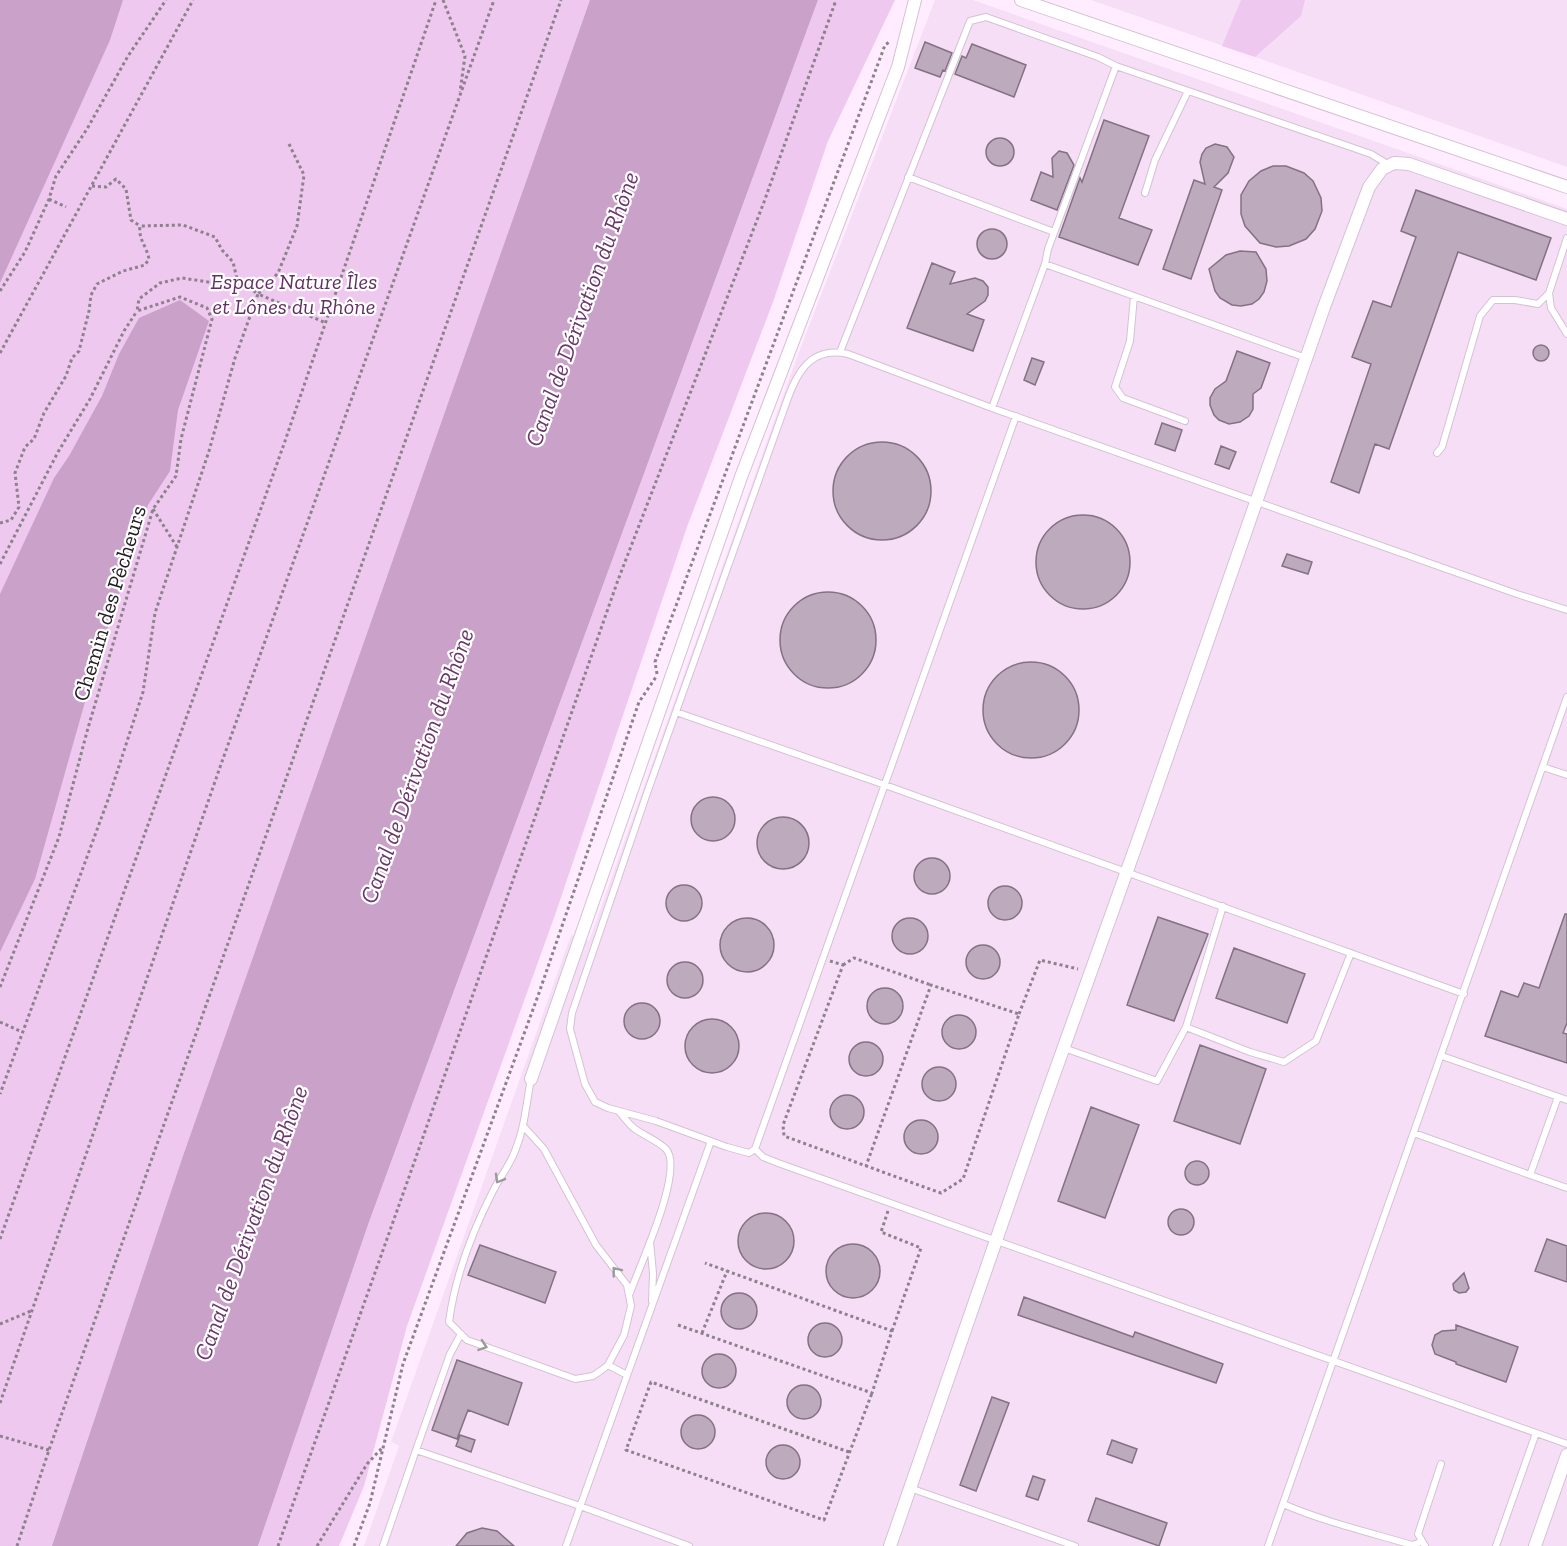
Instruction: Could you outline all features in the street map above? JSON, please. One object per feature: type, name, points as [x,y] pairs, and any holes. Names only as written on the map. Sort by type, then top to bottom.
[{"type":"street","points":[[531,1079],[741,477],[898,67],[915,0]]},
{"type":"street","points":[[1022,0],[1567,187]]},
{"type":"street","points":[[890,1546],[1306,358],[1369,187],[1382,169],[1394,163],[1409,164],[1567,219]]},
{"type":"street","points":[[1535,1546],[1566,1458]]},
{"type":"lane","points":[[840,352],[970,21],[986,17],[1098,57],[1116,66],[1371,154],[1389,165]]},
{"type":"lane","points":[[992,408],[1116,66]]},
{"type":"lane","points":[[1145,193],[1155,160],[1188,91]]},
{"type":"lane","points":[[908,177],[1054,232]]},
{"type":"lane","points":[[1567,238],[1549,293],[1551,308],[1567,334]]},
{"type":"lane","points":[[1045,264],[1306,358]]},
{"type":"lane","points":[[1437,453],[1442,447],[1480,316],[1493,300],[1515,300],[1538,304],[1549,293]]},
{"type":"lane","points":[[1134,296],[1130,341],[1115,387],[1123,398],[1185,421]]},
{"type":"lane","points":[[1016,416],[755,1149],[749,1153],[656,1121],[619,1112],[595,1102],[590,1094],[570,1029],[572,1013],[676,712],[799,371],[814,358],[832,351],[840,352],[992,408],[1016,416],[1257,502],[1567,610]]},
{"type":"lane","points":[[1268,1546],[1567,698]]},
{"type":"lane","points":[[676,712],[1127,871],[1464,994]]},
{"type":"lane","points":[[1543,767],[1567,775]]},
{"type":"lane","points":[[1064,1047],[1157,1081],[1186,1027],[1223,906]]},
{"type":"lane","points":[[1186,1027],[1250,1052],[1284,1062],[1316,1041],[1351,952]]},
{"type":"lane","points":[[1442,1056],[1567,1100]]},
{"type":"lane","points":[[524,1126],[544,1149],[596,1245],[627,1285],[631,1306],[624,1335],[608,1365],[593,1376],[575,1379],[467,1340],[449,1322],[453,1293],[472,1235],[493,1190],[514,1153],[524,1126],[531,1079]]},
{"type":"lane","points":[[1530,1175],[1558,1097]]},
{"type":"lane","points":[[619,1112],[634,1129],[667,1150],[672,1161],[660,1217],[629,1296]]},
{"type":"lane","points":[[1414,1133],[1567,1188]]},
{"type":"lane","points":[[566,1546],[711,1141]]},
{"type":"lane","points":[[755,1149],[763,1157],[1567,1444]]},
{"type":"lane","points":[[650,1240],[652,1307]]},
{"type":"lane","points":[[383,1546],[450,1354],[461,1334]]},
{"type":"lane","points":[[608,1365],[627,1375]]},
{"type":"lane","points":[[1496,1546],[1536,1432]]},
{"type":"lane","points":[[416,1450],[689,1546]]},
{"type":"lane","points":[[1283,1504],[1339,1525],[1412,1545],[1423,1544],[1418,1534],[1441,1464]]},
{"type":"lane","points":[[910,1488],[1075,1546]]},
{"type":"path","points":[[0,291],[25,252],[49,199],[56,176],[87,129],[128,56],[165,0]]},
{"type":"path","points":[[0,353],[193,0]]},
{"type":"path","points":[[0,1239],[284,444],[436,0]]},
{"type":"path","points":[[443,0],[465,56],[458,100]]},
{"type":"path","points":[[0,1403],[223,758],[494,0]]},
{"type":"path","points":[[17,1546],[561,0]]},
{"type":"path","points":[[278,1546],[618,580],[764,202],[837,0]]},
{"type":"path","points":[[657,676],[655,662],[885,45],[907,29]]},
{"type":"path","points":[[0,1094],[109,797],[143,692],[155,613],[209,451],[235,358],[258,294],[278,273],[297,226],[304,175],[289,144]]},
{"type":"path","points":[[92,186],[106,187],[116,179],[126,189],[131,220],[140,226],[183,225],[215,237],[222,250],[233,262],[237,279],[258,294],[326,323]]},
{"type":"path","points":[[49,199],[66,207]]},
{"type":"path","points":[[0,524],[11,520],[19,507],[15,473],[25,447],[34,439],[44,413],[66,376],[72,358],[79,351],[91,295],[97,284],[123,271],[145,264],[149,259],[147,248],[139,236],[140,226]]},
{"type":"path","points":[[0,564],[58,452],[90,399],[124,331],[137,311],[139,299],[160,283],[182,278],[215,283],[237,279]]},
{"type":"path","name":"Chemin des Pêcheurs","points":[[0,987],[59,837],[88,728],[153,509],[176,476],[181,439],[212,319],[207,308],[180,297],[137,311]]},
{"type":"path","points":[[153,509],[177,547]]},
{"type":"path","points":[[354,1546],[370,1503],[403,1364],[539,993],[639,702],[664,666]]},
{"type":"path","points":[[823,958],[843,965]]},
{"type":"path","points":[[1019,1014],[854,958],[843,965],[783,1125],[784,1136],[941,1193],[963,1179],[1019,1014],[1040,960],[1063,964],[1090,973]]},
{"type":"path","points":[[866,1166],[931,985]]},
{"type":"path","points":[[0,1022],[22,1032]]},
{"type":"path","points":[[849,1452],[651,1382],[626,1450],[824,1520],[872,1393],[921,1248],[881,1232],[890,1203]]},
{"type":"path","points":[[705,1263],[892,1331]]},
{"type":"path","points":[[702,1333],[727,1271]]},
{"type":"path","points":[[0,1324],[31,1311]]},
{"type":"path","points":[[678,1324],[872,1393]]},
{"type":"path","points":[[0,1436],[49,1450]]},
{"type":"path","points":[[317,1546],[367,1464],[383,1447]]},
{"type":"shaded area","points":[[935,0],[973,0],[1567,209],[1567,1546],[364,1546],[399,1446],[391,1442],[571,935],[589,941],[797,357]]},
{"type":"shaded area","points":[[1091,0],[1567,0],[1567,167],[1255,57]]},
{"type":"green space","name":"Espace Nature Îles et Lônes du Rhône","points":[[0,0],[711,0],[160,1546],[0,1546]]},
{"type":"green space","points":[[818,0],[895,0],[828,141],[773,302],[687,527],[555,915],[407,1326],[364,1486],[339,1546],[258,1546],[369,1222]]},
{"type":"green space","points":[[1241,0],[1305,0],[1301,16],[1255,57],[1222,46]]},
{"type":"water","points":[[0,0],[123,0],[110,40],[0,283]]},
{"type":"water","name":"Canal de Dérivation du Rhône","points":[[590,0],[818,0],[369,1222],[258,1546],[52,1546],[183,1156]]},
{"type":"water","points":[[180,300],[209,321],[178,410],[170,471],[148,505],[94,670],[35,879],[0,952],[0,594],[54,478],[69,456],[102,396],[119,354],[139,318]]},
{"type":"building","points":[[925,42],[952,53],[940,77],[915,68]]},
{"type":"building","points":[[972,44],[1026,65],[1014,97],[955,74],[962,56],[966,58]]},
{"type":"building","points":[[1104,120],[1149,136],[1119,218],[1152,230],[1138,265],[1059,237]]},
{"type":"building","points":[[1000,138],[1010,142],[1014,152],[1010,162],[1000,166],[990,162],[986,152],[990,142]]},
{"type":"building","points":[[1215,144],[1227,147],[1234,157],[1228,173],[1214,187],[1222,190],[1191,279],[1163,269],[1194,180],[1205,184],[1200,162],[1202,154],[1206,148]]},
{"type":"building","points":[[1059,151],[1067,153],[1074,165],[1057,210],[1031,200],[1041,172],[1053,177],[1052,158]]},
{"type":"building","points":[[1273,166],[1286,166],[1304,173],[1313,181],[1321,198],[1322,211],[1315,229],[1306,239],[1289,246],[1276,247],[1260,243],[1245,226],[1241,214],[1241,195],[1249,181],[1261,171]]},
{"type":"building","points":[[1416,190],[1551,238],[1536,280],[1458,252],[1389,449],[1375,444],[1359,493],[1331,482],[1371,364],[1352,357],[1373,301],[1391,307],[1416,237],[1401,231]]},
{"type":"building","points":[[992,229],[1003,233],[1007,244],[1003,255],[992,259],[981,255],[977,244],[981,233]]},
{"type":"building","points":[[1240,251],[1256,252],[1266,269],[1267,281],[1259,299],[1252,304],[1241,306],[1232,305],[1220,298],[1215,291],[1209,269],[1226,255]]},
{"type":"building","points":[[932,263],[955,272],[950,284],[975,278],[983,281],[988,287],[985,301],[967,314],[984,320],[973,351],[907,328]]},
{"type":"building","points":[[1541,345],[1549,353],[1541,361],[1533,353]]},
{"type":"building","points":[[1237,351],[1270,363],[1261,388],[1253,394],[1253,409],[1249,416],[1240,422],[1229,424],[1214,415],[1210,398],[1215,389],[1226,381]]},
{"type":"building","points":[[1032,358],[1044,362],[1035,385],[1024,380]]},
{"type":"building","points":[[1162,423],[1182,430],[1175,451],[1155,444]]},
{"type":"building","points":[[882,442],[901,446],[916,457],[927,472],[931,491],[927,510],[916,525],[901,536],[882,540],[863,536],[848,525],[837,510],[833,491],[837,472],[848,457],[863,446]]},
{"type":"building","points":[[1221,446],[1236,452],[1229,469],[1215,464]]},
{"type":"building","points":[[1074,515],[1092,515],[1117,528],[1127,544],[1130,562],[1127,580],[1117,596],[1092,609],[1074,609],[1049,596],[1036,571],[1036,553],[1049,528]]},
{"type":"building","points":[[1287,554],[1312,562],[1308,574],[1282,566]]},
{"type":"building","points":[[828,592],[846,595],[862,606],[873,622],[876,640],[873,658],[862,674],[846,685],[828,688],[810,685],[794,674],[783,658],[780,640],[783,622],[794,606],[810,595]]},
{"type":"building","points":[[1031,662],[1049,666],[1065,676],[1075,692],[1079,710],[1075,728],[1065,744],[1049,754],[1031,758],[1013,754],[997,744],[987,728],[983,710],[987,692],[997,676],[1013,666]]},
{"type":"building","points":[[713,797],[728,804],[735,819],[728,834],[713,841],[698,834],[691,819],[698,804]]},
{"type":"building","points":[[778,817],[788,817],[802,824],[809,843],[802,862],[788,869],[778,869],[768,865],[761,858],[757,848],[757,838],[761,828],[768,821]]},
{"type":"building","points":[[932,858],[945,863],[950,876],[945,889],[932,894],[919,889],[914,876],[919,863]]},
{"type":"building","points":[[684,885],[697,890],[702,903],[697,916],[684,921],[671,916],[666,903],[671,890]]},
{"type":"building","points":[[1005,886],[1017,891],[1022,903],[1017,915],[1005,920],[993,915],[988,903],[993,891]]},
{"type":"building","points":[[1565,914],[1567,914],[1567,1023],[1563,1033],[1567,1034],[1567,1063],[1485,1036],[1501,991],[1518,997],[1524,983],[1539,988]]},
{"type":"building","points":[[1158,917],[1208,934],[1174,1021],[1127,1005]]},
{"type":"building","points":[[747,918],[757,920],[766,926],[772,935],[774,945],[772,955],[766,964],[757,970],[747,972],[737,970],[728,964],[722,955],[720,945],[722,935],[728,926],[737,920]]},
{"type":"building","points":[[910,918],[923,923],[928,936],[923,949],[910,954],[897,949],[892,936],[897,923]]},
{"type":"building","points":[[983,945],[995,950],[1000,962],[995,974],[983,979],[971,974],[966,962],[971,950]]},
{"type":"building","points":[[1234,948],[1305,974],[1287,1023],[1216,998]]},
{"type":"building","points":[[685,962],[698,967],[703,980],[698,993],[685,998],[672,993],[667,980],[672,967]]},
{"type":"building","points":[[885,988],[897,994],[903,1006],[897,1018],[885,1024],[873,1018],[867,1006],[873,994]]},
{"type":"building","points":[[642,1003],[655,1008],[660,1021],[655,1034],[642,1039],[629,1034],[624,1021],[629,1008]]},
{"type":"building","points":[[959,1015],[971,1020],[976,1032],[971,1044],[959,1049],[947,1044],[942,1032],[947,1020]]},
{"type":"building","points":[[712,1019],[722,1021],[731,1027],[737,1036],[739,1046],[737,1056],[731,1065],[722,1071],[712,1073],[702,1071],[693,1065],[687,1056],[685,1046],[687,1036],[693,1027],[702,1021]]},
{"type":"building","points":[[866,1042],[878,1047],[883,1059],[878,1071],[866,1076],[854,1071],[849,1059],[854,1047]]},
{"type":"building","points":[[1200,1045],[1266,1069],[1240,1144],[1174,1121]]},
{"type":"building","points":[[939,1067],[951,1072],[956,1084],[951,1096],[939,1101],[927,1096],[922,1084],[927,1072]]},
{"type":"building","points":[[847,1095],[859,1100],[864,1112],[859,1124],[847,1129],[835,1124],[830,1112],[835,1100]]},
{"type":"building","points":[[1091,1107],[1139,1125],[1105,1218],[1058,1201]]},
{"type":"building","points":[[921,1120],[933,1125],[938,1137],[933,1149],[921,1154],[909,1149],[904,1137],[909,1125]]},
{"type":"building","points":[[1197,1161],[1206,1164],[1209,1173],[1206,1182],[1197,1185],[1188,1182],[1185,1173],[1188,1164]]},
{"type":"building","points":[[1181,1209],[1190,1213],[1194,1222],[1190,1231],[1181,1235],[1172,1231],[1168,1222],[1172,1213]]},
{"type":"building","points":[[766,1213],[777,1215],[786,1221],[792,1230],[794,1241],[792,1252],[786,1261],[777,1267],[766,1269],[755,1267],[746,1261],[740,1252],[738,1241],[740,1230],[746,1221],[755,1215]]},
{"type":"building","points":[[1547,1239],[1567,1246],[1567,1282],[1535,1271]]},
{"type":"building","points":[[848,1244],[858,1244],[868,1248],[876,1256],[880,1271],[876,1286],[868,1294],[858,1298],[848,1298],[838,1294],[830,1286],[826,1276],[826,1266],[830,1256],[838,1248]]},
{"type":"building","points":[[480,1245],[556,1272],[545,1303],[468,1275]]},
{"type":"building","points":[[1464,1273],[1469,1288],[1466,1292],[1459,1293],[1454,1290],[1453,1284]]},
{"type":"building","points":[[739,1293],[752,1298],[757,1311],[752,1324],[739,1329],[726,1324],[721,1311],[726,1298]]},
{"type":"building","points":[[1024,1297],[1133,1337],[1135,1332],[1223,1364],[1216,1383],[1018,1315]]},
{"type":"building","points":[[825,1323],[837,1328],[842,1340],[837,1352],[825,1357],[813,1352],[808,1340],[813,1328]]},
{"type":"building","points":[[1456,1325],[1518,1347],[1506,1382],[1435,1354],[1432,1345],[1435,1335],[1442,1331],[1456,1330]]},
{"type":"building","points":[[719,1354],[731,1359],[736,1371],[731,1383],[719,1388],[707,1383],[702,1371],[707,1359]]},
{"type":"building","points":[[457,1360],[522,1383],[508,1425],[468,1410],[457,1439],[432,1430]]},
{"type":"building","points":[[804,1385],[816,1390],[821,1402],[816,1414],[804,1419],[792,1414],[787,1402],[792,1390]]},
{"type":"building","points":[[992,1397],[1009,1403],[976,1491],[960,1485]]},
{"type":"building","points":[[698,1415],[710,1420],[715,1432],[710,1444],[698,1449],[686,1444],[681,1432],[686,1420]]},
{"type":"building","points":[[460,1435],[475,1440],[471,1452],[456,1446]]},
{"type":"building","points":[[1112,1440],[1137,1449],[1132,1463],[1107,1454]]},
{"type":"building","points":[[783,1445],[795,1450],[800,1462],[795,1474],[783,1479],[771,1474],[766,1462],[771,1450]]},
{"type":"building","points":[[1033,1476],[1045,1480],[1038,1500],[1026,1496]]},
{"type":"building","points":[[1096,1498],[1167,1523],[1159,1546],[1088,1521]]},
{"type":"building","points":[[482,1528],[497,1531],[514,1546],[456,1546],[467,1533]]}]
